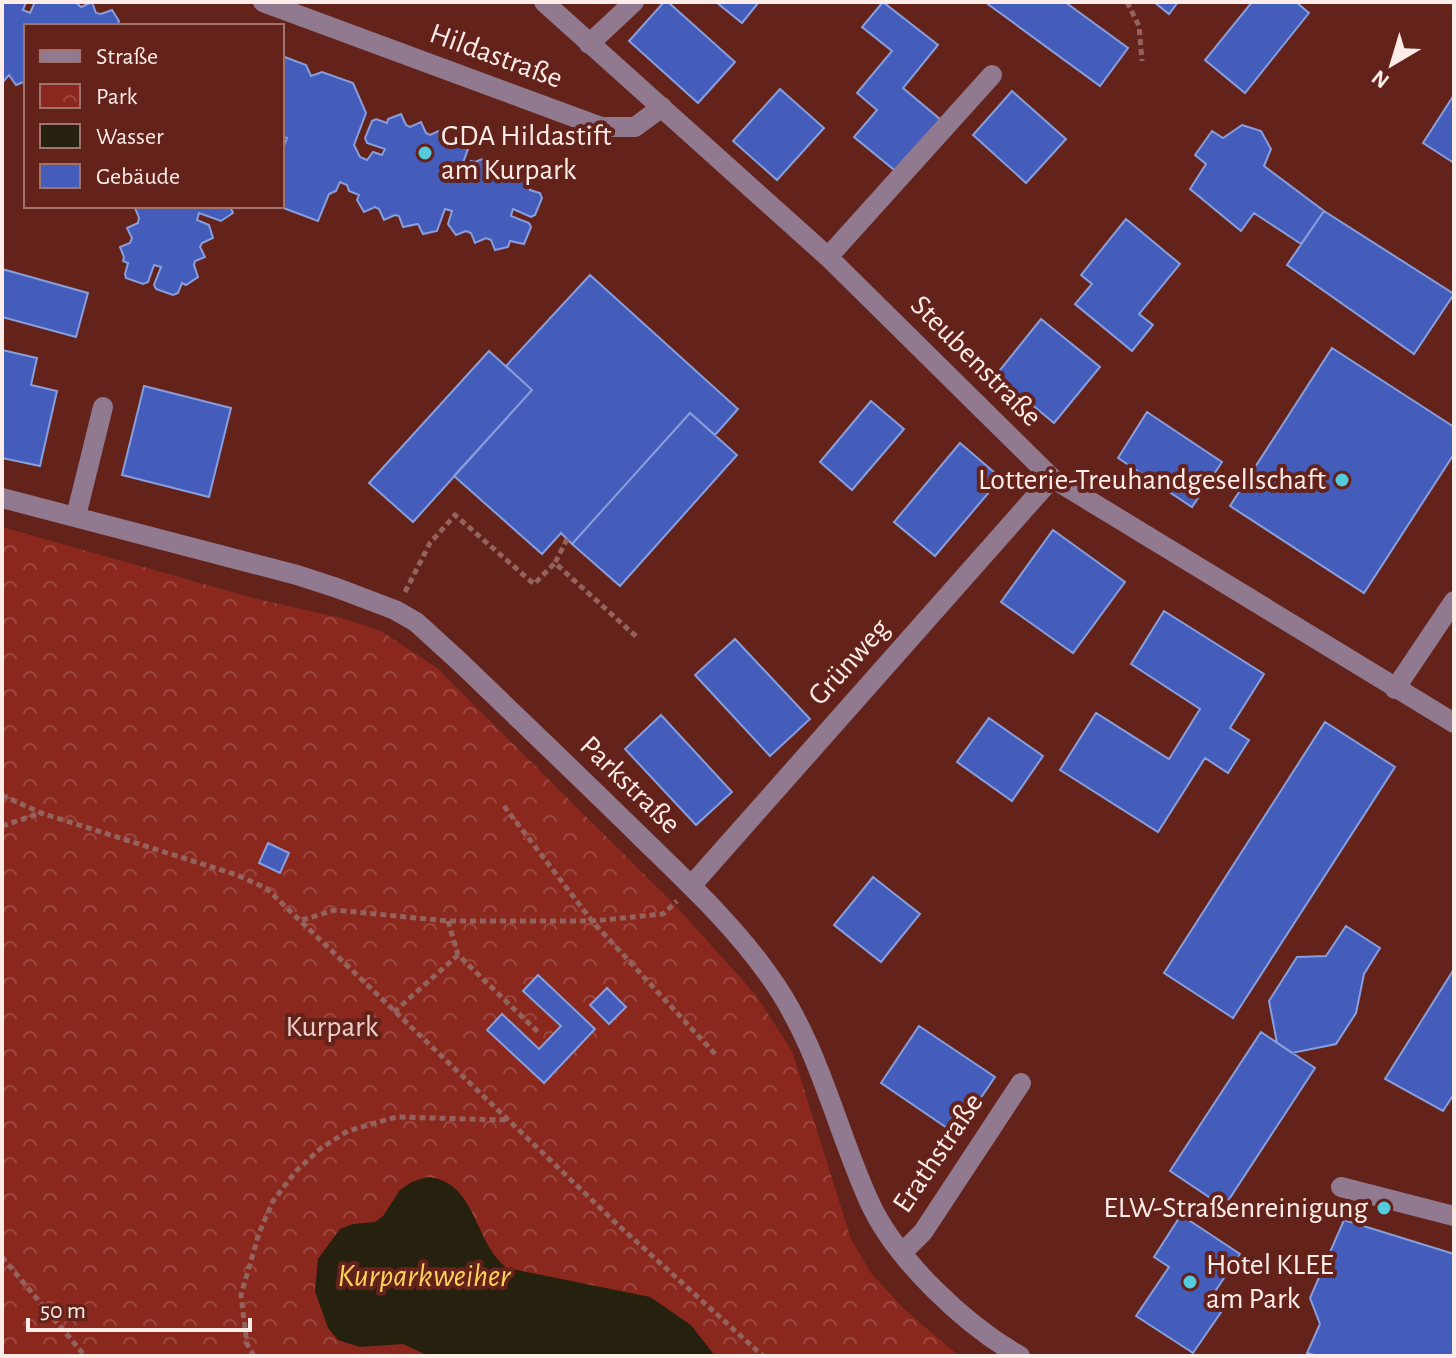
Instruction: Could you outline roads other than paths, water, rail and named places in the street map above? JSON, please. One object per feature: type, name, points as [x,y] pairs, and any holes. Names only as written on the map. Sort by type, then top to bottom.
[{"type":"street","name":"Hildastraße","points":[[263,2],[601,127],[635,127],[662,107]]},
{"type":"street","name":"Steubenstraße","points":[[544,2],[828,257],[1052,478],[1454,723]]},
{"type":"street","points":[[589,44],[634,2]]},
{"type":"street","points":[[828,257],[992,75]]},
{"type":"street","points":[[76,516],[103,407]]},
{"type":"street","name":"Grünweg","points":[[691,886],[1052,478]]},
{"type":"street","name":"Parkstraße","points":[[2,498],[297,575],[395,610],[416,622],[732,926],[770,976],[794,1017],[809,1046],[870,1204],[902,1253],[957,1310],[1020,1356]]},
{"type":"street","points":[[1395,689],[1454,601]]},
{"type":"street","name":"Erathstraße","points":[[902,1253],[923,1232],[1021,1083]]},
{"type":"street","points":[[1341,1187],[1454,1216]]},
{"type":"water","name":"Kurparkweiher","points":[[427,1177],[443,1181],[456,1189],[496,1257],[507,1268],[650,1297],[691,1325],[715,1356],[429,1356],[403,1344],[360,1347],[338,1340],[328,1328],[315,1291],[318,1259],[340,1229],[375,1222],[383,1216],[400,1190]]},
{"type":"place","name":"GDA Hildastift am Kurpark","points":[[425,153]]},
{"type":"place","name":"Lotterie-Treuhandgesellschaft","points":[[1342,480]]},
{"type":"place","name":"ELW-Straßenreinigung","points":[[1384,1208]]},
{"type":"place","name":"Hotel KLEE am Park","points":[[1190,1282]]},
{"type":"park label","name":"Kurpark","points":[[332,1027]]}]
